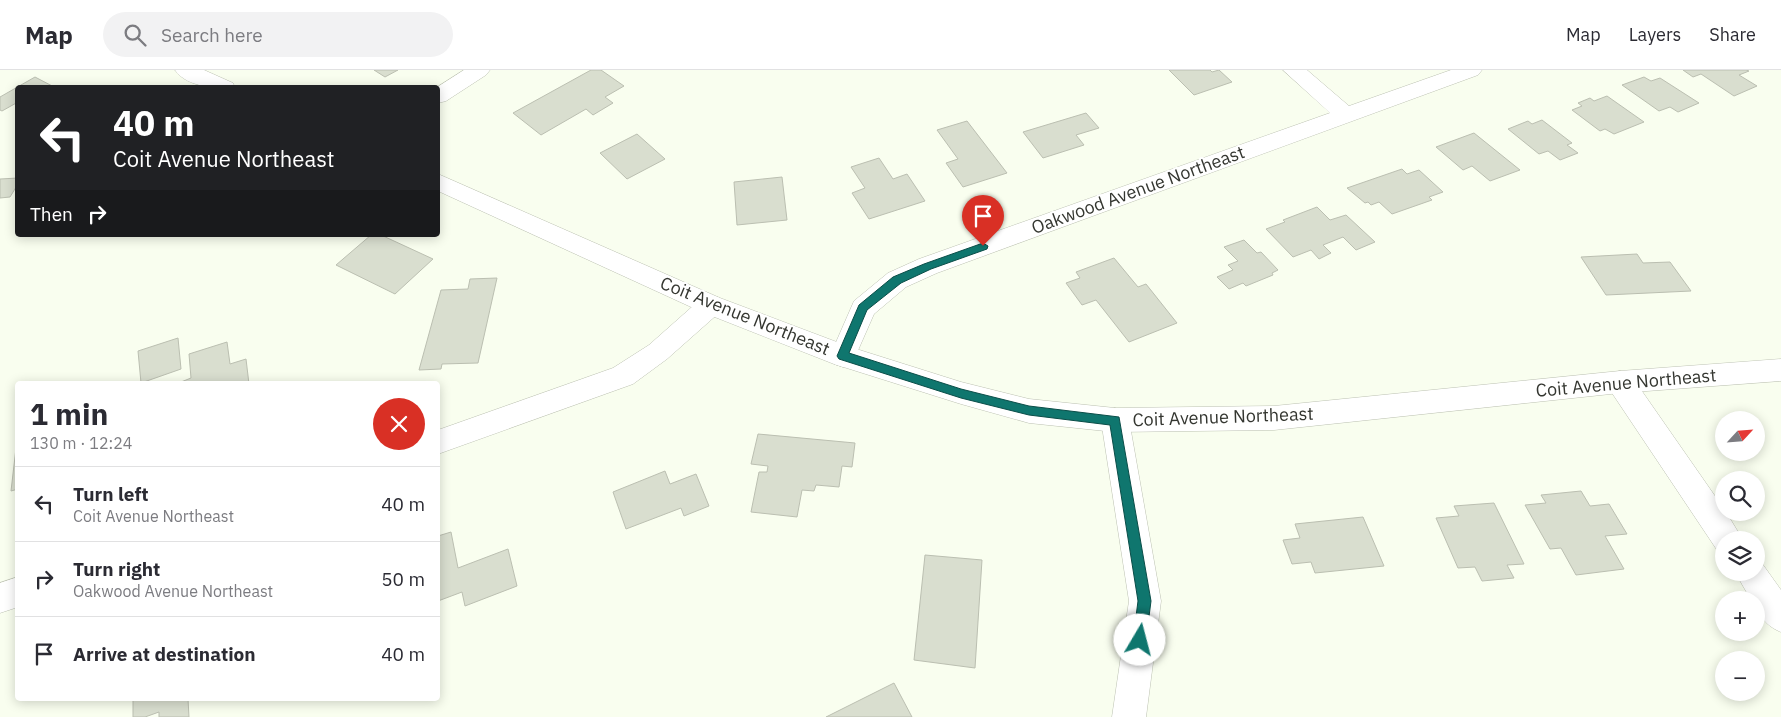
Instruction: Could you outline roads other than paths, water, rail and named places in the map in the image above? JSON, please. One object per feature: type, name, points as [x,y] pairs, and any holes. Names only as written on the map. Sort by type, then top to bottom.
[{"type":"street","points":[[186,70],[218,85]]},
{"type":"street","points":[[440,95],[479,70]]},
{"type":"street","points":[[1294,70],[1344,114]]},
{"type":"street","name":"Oakwood Avenue Northeast","points":[[843,356],[863,308],[897,280],[928,266],[1470,70]]},
{"type":"street","name":"Coit Avenue Northeast","points":[[440,183],[711,305],[843,356],[961,393],[1029,410],[1115,420],[1274,418],[1620,382],[1781,370]]},
{"type":"street","points":[[440,441],[623,376],[658,352],[711,305]]},
{"type":"street","points":[[1620,382],[1722,531]]},
{"type":"street","points":[[1115,420],[1145,601],[1129,717]]},
{"type":"street","points":[[1756,581],[1781,617]]},
{"type":"street","points":[[0,598],[15,593]]}]
